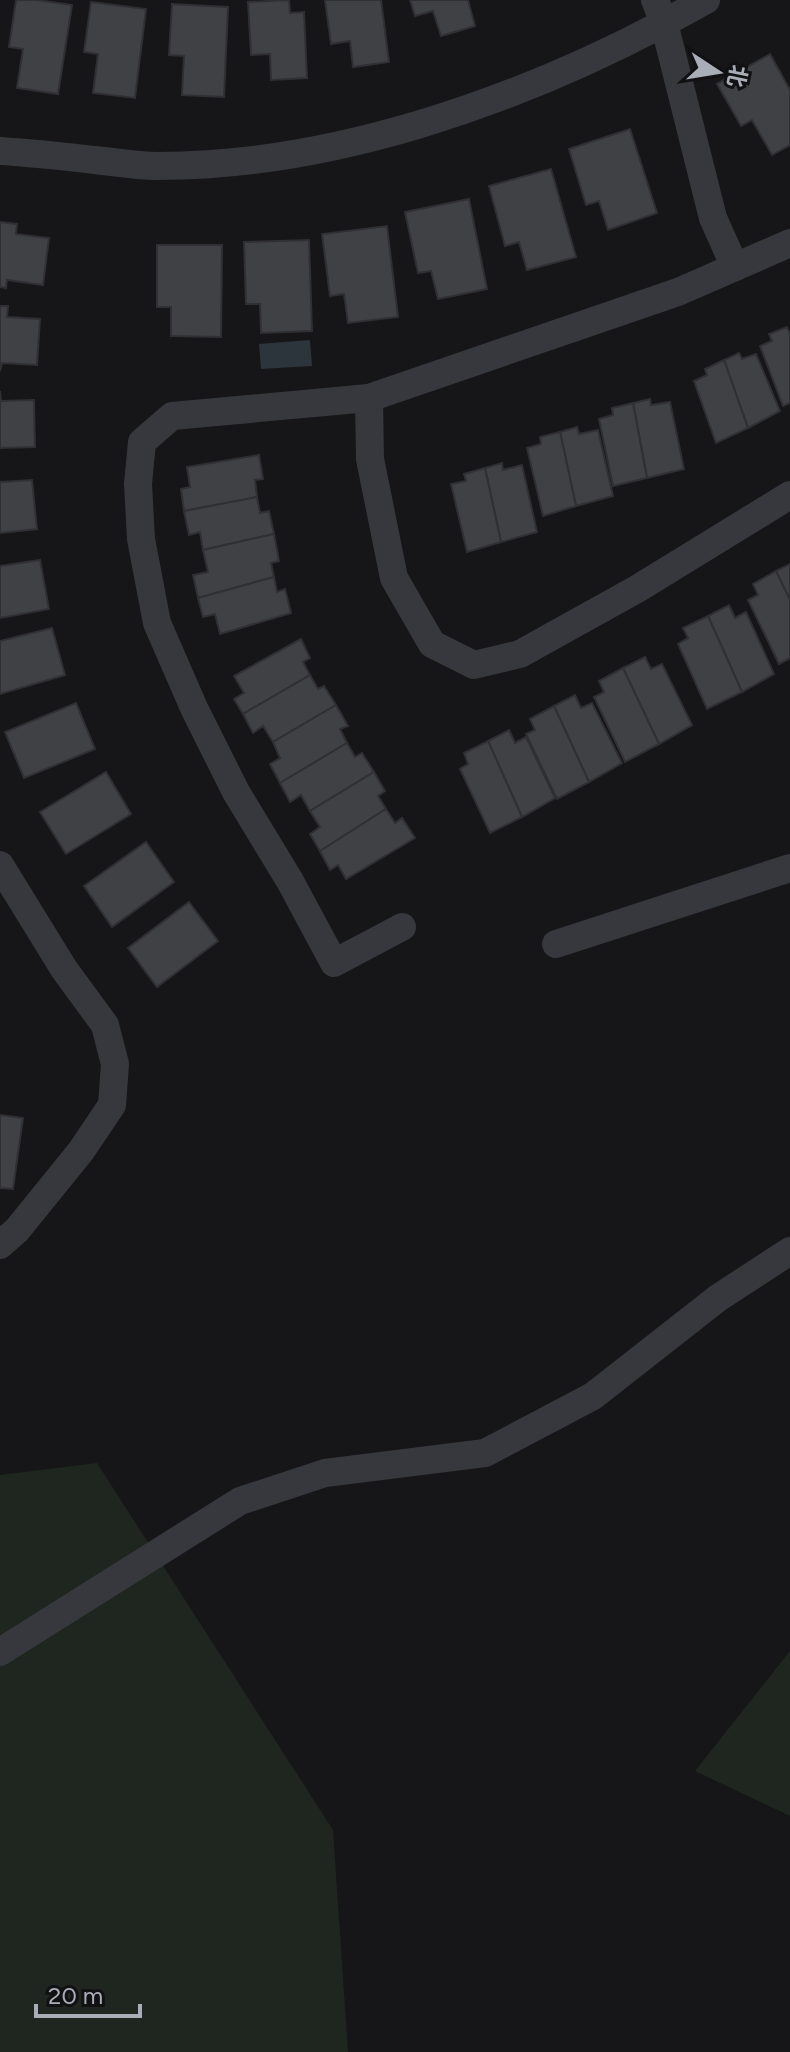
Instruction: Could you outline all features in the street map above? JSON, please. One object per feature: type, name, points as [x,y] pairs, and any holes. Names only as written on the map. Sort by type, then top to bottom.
[{"type":"street","points":[[0,151],[156,167],[235,162],[332,148],[446,116],[541,82],[623,45],[660,11],[706,0]]},
{"type":"street","points":[[660,11],[713,218],[735,267]]},
{"type":"street","points":[[402,927],[334,963],[290,881],[236,792],[194,708],[157,623],[141,539],[138,484],[142,442],[172,416],[369,398],[678,292],[790,243]]},
{"type":"street","points":[[369,398],[370,459],[394,578],[432,644],[474,665],[520,654],[637,589],[790,495]]},
{"type":"street","points":[[0,865],[64,969],[105,1025],[115,1064],[112,1105],[81,1151],[17,1230],[0,1245]]},
{"type":"street","points":[[556,944],[790,868]]},
{"type":"street","points":[[0,1652],[240,1501],[325,1473],[485,1453],[593,1396],[718,1298],[790,1251]]},
{"type":"shaded area","points":[[310,340],[312,366],[261,369],[259,344]]},
{"type":"shaded area","points":[[97,1463],[333,1830],[348,2052],[0,2052],[0,1475]]},
{"type":"shaded area","points":[[790,1651],[790,1816],[695,1771]]},
{"type":"building","points":[[16,0],[72,5],[58,94],[17,88],[23,49],[9,47]]},
{"type":"building","points":[[289,0],[290,13],[304,12],[307,78],[271,80],[270,54],[251,55],[248,2]]},
{"type":"building","points":[[325,0],[381,0],[389,62],[353,67],[350,41],[331,44]]},
{"type":"building","points":[[410,0],[468,0],[475,26],[441,36],[433,11],[415,16]]},
{"type":"building","points":[[91,2],[146,9],[135,98],[93,93],[98,54],[84,52]]},
{"type":"building","points":[[172,4],[228,7],[224,97],[182,95],[184,56],[169,55]]},
{"type":"building","points":[[770,54],[790,90],[790,145],[772,155],[752,120],[741,126],[717,84]]},
{"type":"building","points":[[630,129],[657,213],[608,230],[599,201],[586,205],[569,149]]},
{"type":"building","points":[[551,169],[576,257],[527,270],[519,242],[505,246],[489,186]]},
{"type":"building","points":[[469,199],[487,289],[438,299],[431,271],[418,273],[405,212]]},
{"type":"building","points":[[0,222],[17,224],[16,234],[49,238],[43,285],[7,280],[6,288],[0,287]]},
{"type":"building","points":[[387,226],[398,317],[348,323],[344,294],[330,296],[322,234]]},
{"type":"building","points":[[309,240],[312,331],[261,333],[260,304],[246,304],[244,242]]},
{"type":"building","points":[[157,245],[222,245],[221,337],[171,336],[171,307],[157,307]]},
{"type":"building","points":[[0,306],[8,306],[7,317],[40,319],[37,365],[2,363],[0,371]]},
{"type":"building","points":[[787,327],[790,334],[790,403],[783,406],[760,346],[772,341],[769,334]]},
{"type":"building","points":[[739,353],[742,359],[756,354],[780,411],[748,428],[724,360]]},
{"type":"building","points":[[724,360],[748,428],[716,443],[694,381],[707,375],[705,369]]},
{"type":"building","points":[[0,391],[1,401],[34,400],[35,447],[0,448]]},
{"type":"building","points":[[650,399],[651,405],[670,402],[684,469],[647,478],[633,403]]},
{"type":"building","points":[[633,403],[647,478],[613,486],[599,419],[613,415],[612,408]]},
{"type":"building","points":[[577,427],[579,434],[598,430],[613,496],[576,506],[560,432]]},
{"type":"building","points":[[560,432],[576,506],[543,516],[527,448],[541,444],[540,437]]},
{"type":"building","points":[[259,455],[263,479],[255,480],[257,497],[184,511],[181,489],[190,487],[187,467]]},
{"type":"building","points":[[502,463],[503,470],[522,465],[537,532],[501,542],[485,468]]},
{"type":"building","points":[[485,468],[501,542],[467,552],[451,484],[466,481],[464,474]]},
{"type":"building","points":[[32,480],[37,529],[0,533],[0,482]]},
{"type":"building","points":[[257,497],[260,513],[269,511],[274,534],[203,550],[200,532],[189,535],[184,511]]},
{"type":"building","points":[[274,534],[279,561],[271,563],[274,577],[198,598],[193,575],[208,572],[203,550]]},
{"type":"building","points":[[40,560],[49,609],[0,618],[0,566]]},
{"type":"building","points":[[790,564],[790,600],[776,571]]},
{"type":"building","points":[[776,571],[790,600],[790,658],[779,664],[748,600],[758,595],[753,584]]},
{"type":"building","points":[[274,577],[277,592],[285,589],[291,613],[220,634],[215,614],[203,617],[198,598]]},
{"type":"building","points":[[729,605],[735,618],[746,612],[774,674],[742,692],[708,616]]},
{"type":"building","points":[[708,616],[742,692],[707,709],[678,644],[688,638],[683,628]]},
{"type":"building","points":[[52,628],[65,675],[0,694],[0,641]]},
{"type":"building","points":[[301,639],[310,658],[303,662],[310,675],[243,714],[234,699],[244,693],[234,676]]},
{"type":"building","points":[[645,657],[651,669],[662,664],[692,725],[659,744],[623,668]]},
{"type":"building","points":[[623,668],[659,744],[625,762],[594,697],[604,692],[599,681]]},
{"type":"building","points":[[310,675],[318,689],[324,686],[336,705],[273,742],[263,726],[253,733],[243,714]]},
{"type":"building","points":[[575,695],[581,708],[592,703],[622,763],[589,782],[554,706]]},
{"type":"building","points":[[76,703],[95,749],[24,778],[5,732]]},
{"type":"building","points":[[336,705],[348,726],[340,729],[347,743],[280,783],[270,764],[280,758],[273,742]]},
{"type":"building","points":[[554,706],[589,782],[557,799],[526,734],[535,730],[530,719]]},
{"type":"building","points":[[509,730],[515,743],[526,737],[555,798],[522,817],[488,741]]},
{"type":"building","points":[[488,741],[522,817],[490,833],[460,769],[468,764],[464,753]]},
{"type":"building","points":[[347,743],[355,757],[362,753],[374,772],[310,811],[301,795],[290,802],[280,783]]},
{"type":"building","points":[[106,772],[131,814],[66,854],[40,812]]},
{"type":"building","points":[[374,772],[385,791],[378,796],[386,809],[320,851],[310,834],[320,827],[310,811]]},
{"type":"building","points":[[386,809],[395,823],[402,818],[415,838],[346,879],[338,865],[330,870],[320,851]]},
{"type":"building","points":[[146,842],[174,882],[112,927],[84,886]]},
{"type":"building","points":[[189,902],[218,941],[157,987],[128,948]]},
{"type":"building","points":[[0,1115],[23,1118],[13,1189],[0,1188]]}]
